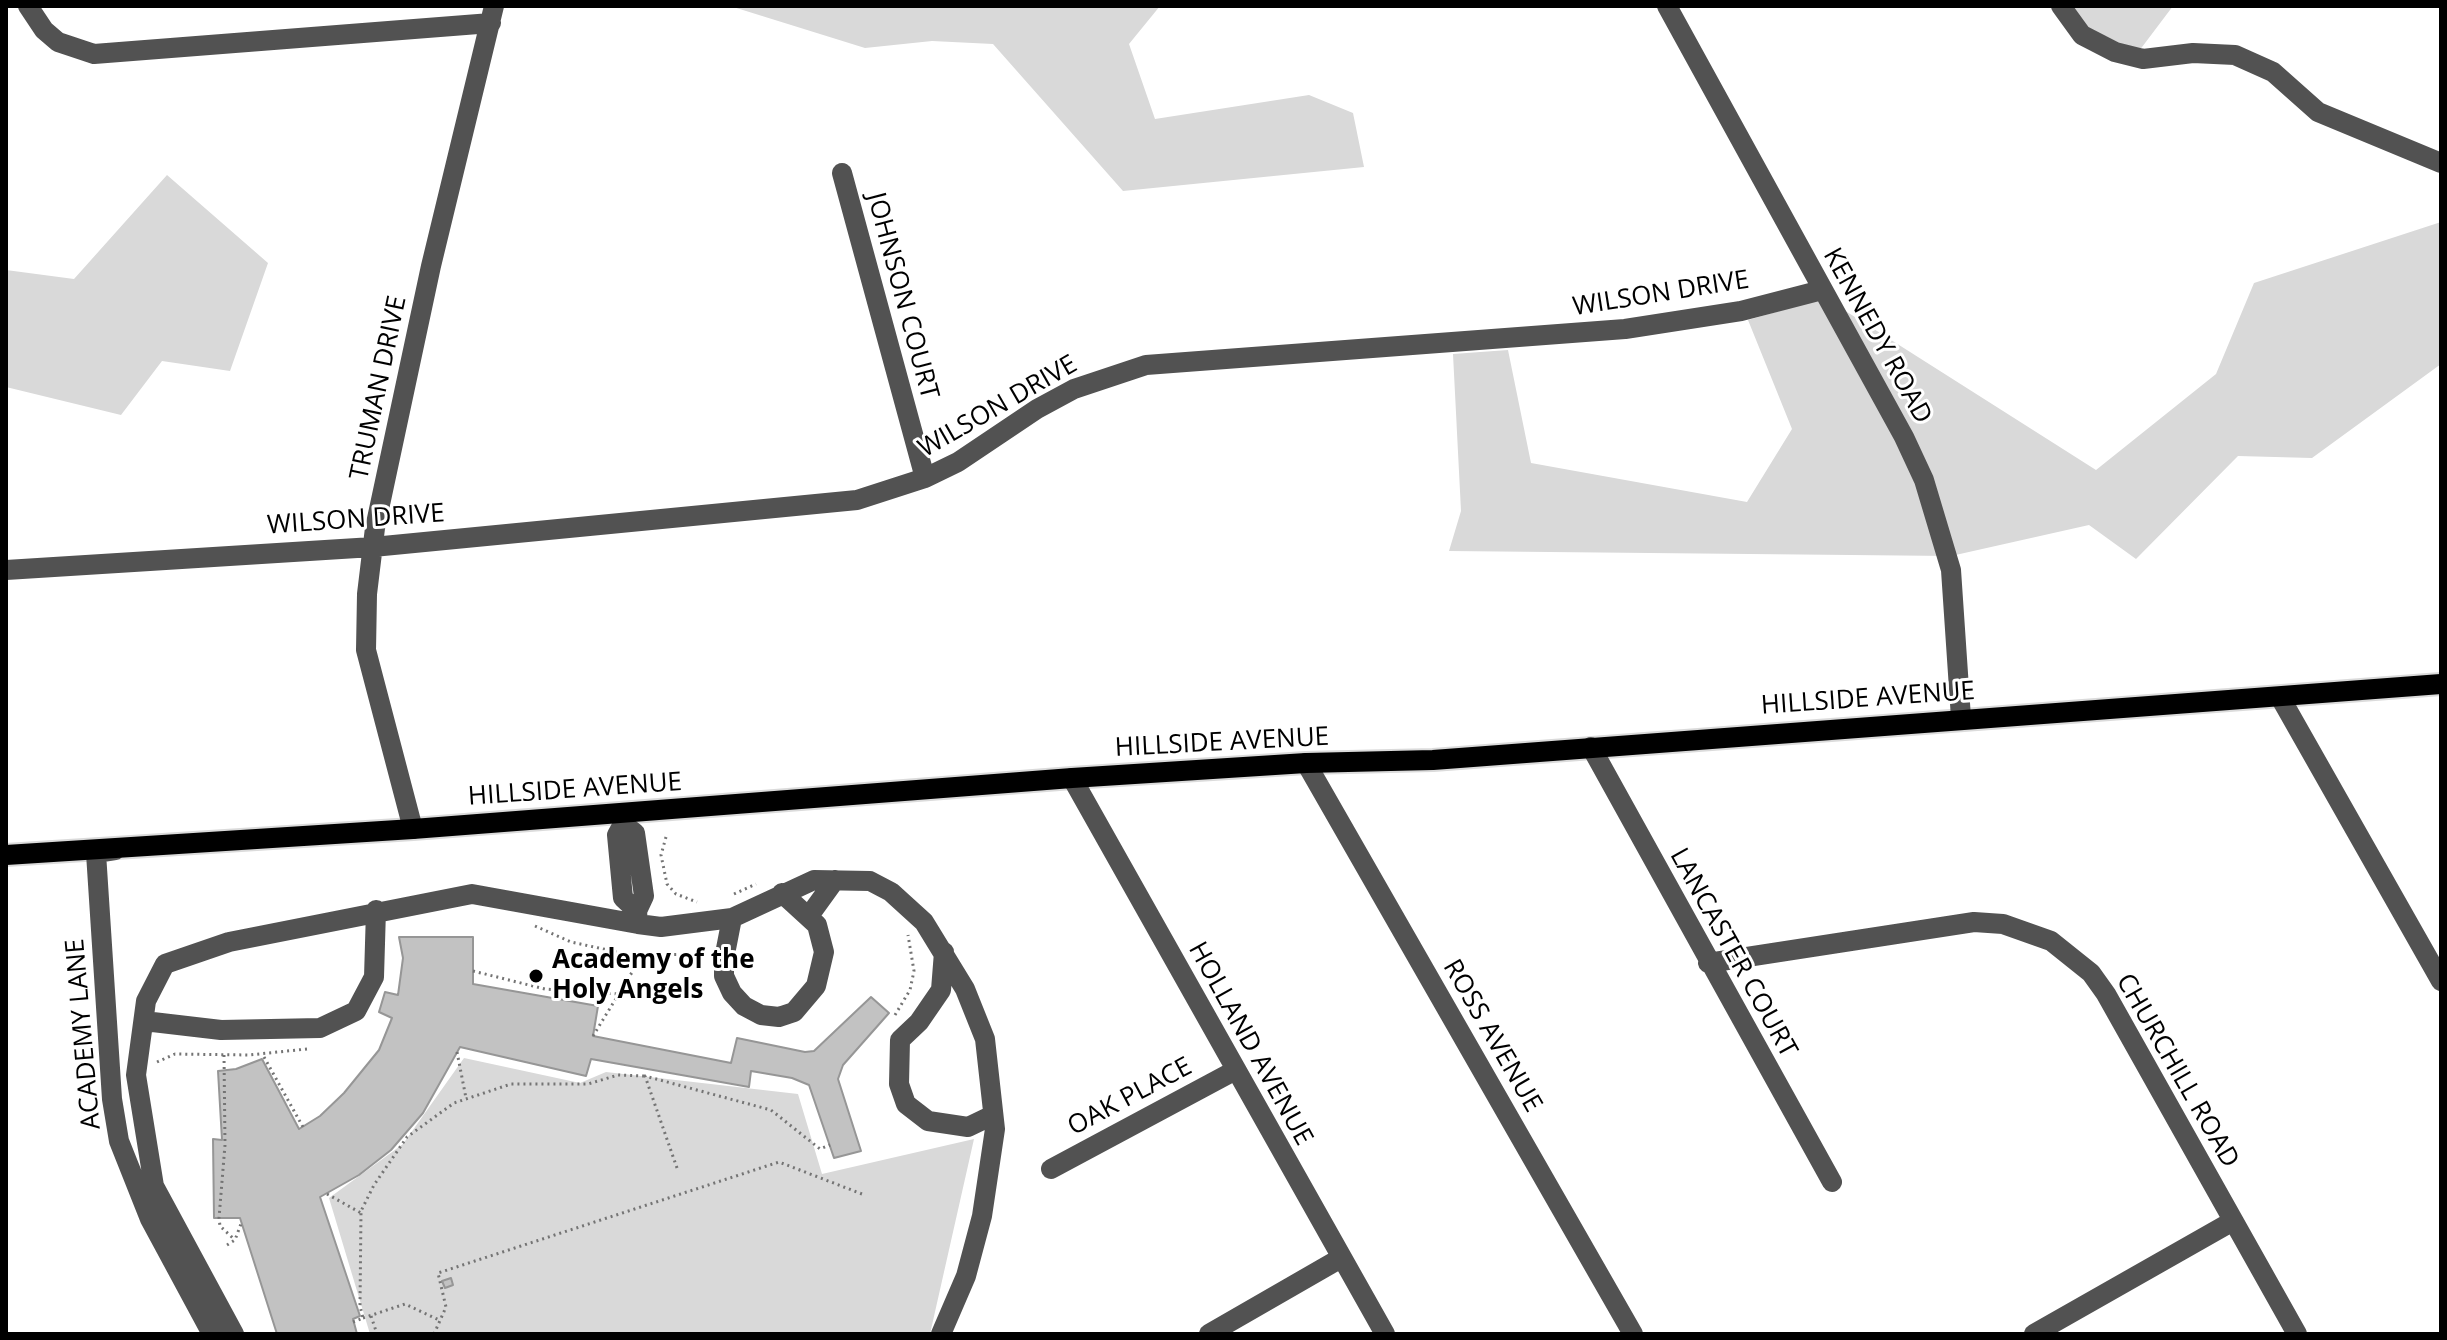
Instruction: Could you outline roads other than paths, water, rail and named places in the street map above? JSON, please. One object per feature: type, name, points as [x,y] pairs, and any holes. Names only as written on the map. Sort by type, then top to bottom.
[{"type":"main road","name":"HILLSIDE AVENUE","points":[[6,855],[622,818],[1072,778],[1306,763],[1433,760],[2441,684]]},
{"type":"street","points":[[28,6],[44,30],[58,42],[94,54],[493,14]]},
{"type":"street","name":"KENNEDY ROAD","points":[[1667,6],[1904,437],[1939,524],[1951,570],[1961,718]]},
{"type":"street","points":[[2061,6],[2082,35],[2115,52],[2143,59],[2193,53],[2235,55],[2273,72],[2318,112],[2441,163]]},
{"type":"street","name":"TRUMAN DRIVE","points":[[413,829],[366,650],[373,547],[431,266],[493,14]]},
{"type":"street","name":"JOHNSON COURT","points":[[842,173],[925,478]]},
{"type":"street","name":"WILSON DRIVE","points":[[6,570],[373,547],[830,503],[895,490],[925,478],[1074,389],[1146,365],[1625,329],[1741,311],[1822,290]]},
{"type":"street","points":[[2280,697],[2441,981]]},
{"type":"street","name":"LANCASTER COURT","points":[[1591,747],[1832,1182]]},
{"type":"street","name":"ROSS AVENUE","points":[[1306,763],[1633,1334]]},
{"type":"street","name":"HOLLAND AVENUE","points":[[1072,778],[1234,1071],[1385,1334]]},
{"type":"street","points":[[622,818],[635,833],[644,896],[638,917]]},
{"type":"street","name":"ACADEMY LANE","points":[[135,847],[96,853],[112,1099],[119,1141],[150,1219],[212,1334]]},
{"type":"street","points":[[234,1334],[154,1186],[136,1075],[146,1001],[165,964],[229,942],[376,910],[472,894],[638,917],[661,927],[732,918],[814,880],[870,881],[891,892],[924,922],[965,989],[985,1039],[995,1129],[982,1216],[966,1276],[941,1334]]},
{"type":"street","points":[[809,916],[835,880]]},
{"type":"street","points":[[732,918],[724,959],[724,976],[732,993],[744,1006],[761,1015],[779,1017],[794,1012],[807,1000],[822,970],[822,937],[809,916],[782,893]]},
{"type":"street","points":[[144,1021],[221,1030],[320,1028],[344,1017],[356,1011],[374,977],[376,910]]},
{"type":"street","name":"CHURCHILL ROAD","points":[[1708,963],[1974,922],[2003,924],[2051,941],[2091,973],[2106,994],[2297,1334]]},
{"type":"street","points":[[944,952],[941,990],[919,1022],[900,1040],[899,1084],[906,1104],[928,1121],[968,1127],[993,1115]]},
{"type":"street","name":"OAK PLACE","points":[[1051,1169],[1234,1071]]},
{"type":"street","points":[[2034,1334],[2233,1221]]},
{"type":"street","points":[[1209,1334],[1341,1258]]},
{"type":"place","name":"Academy of the Holy Angels","points":[[536,976]]}]
